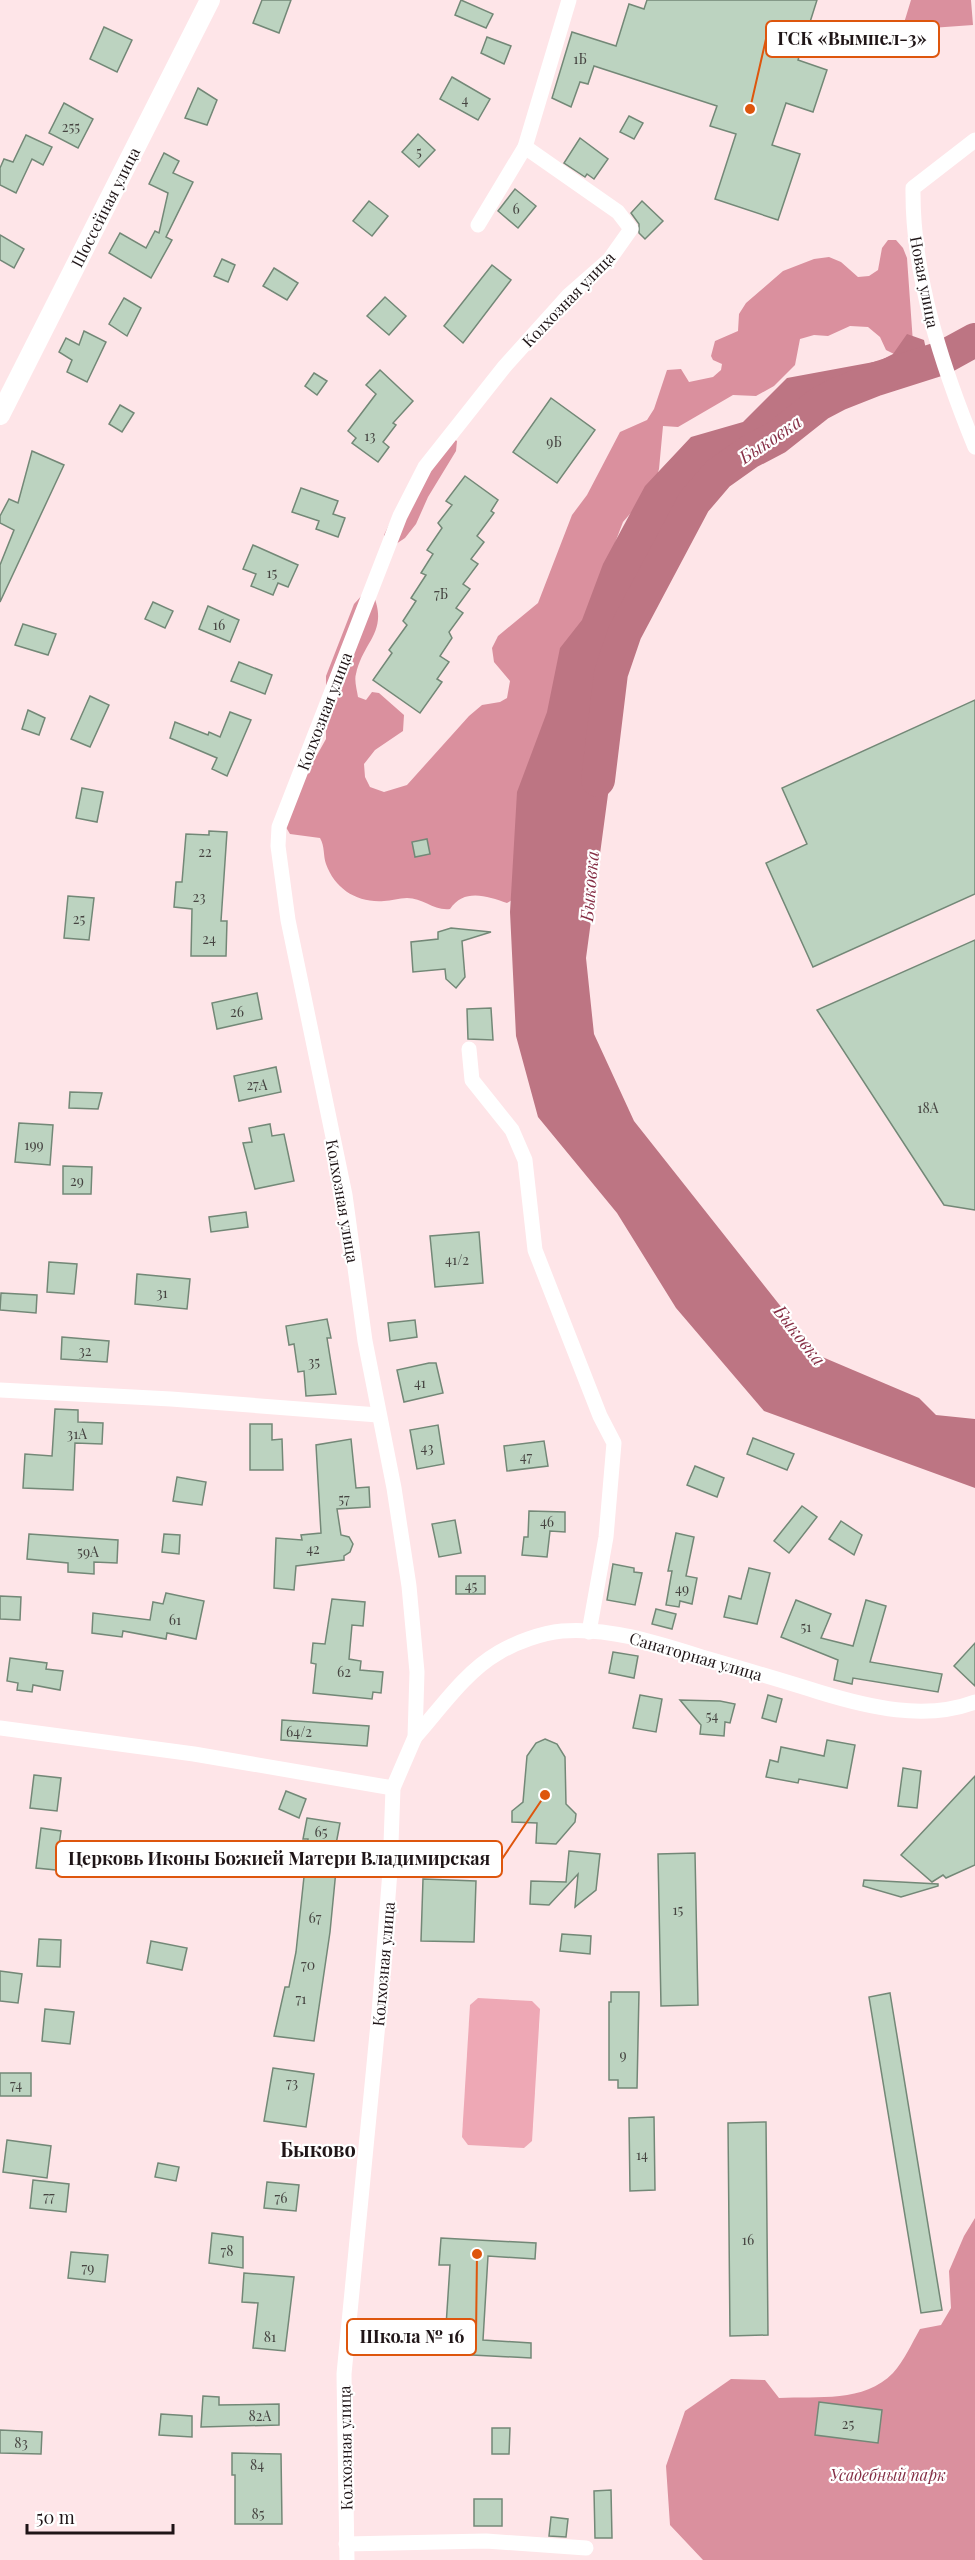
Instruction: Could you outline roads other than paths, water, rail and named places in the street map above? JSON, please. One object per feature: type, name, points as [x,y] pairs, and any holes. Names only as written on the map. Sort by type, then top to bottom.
[{"type":"street","name":"Шоссейная улица","points":[[0,415],[210,0]]},
{"type":"street","points":[[478,225],[525,147],[569,0]]},
{"type":"street","name":"Новая улица","points":[[975,140],[914,188],[913,218],[932,325],[947,373],[975,447]]},
{"type":"street","name":"Колхозная улица","points":[[347,2560],[344,2374],[378,2025],[390,1871],[393,1788],[416,1737],[417,1672],[409,1586],[394,1488],[378,1415],[345,1195],[288,920],[278,846],[279,827],[400,516],[425,467],[505,366],[568,296],[609,260],[631,228],[618,212],[525,147]]},
{"type":"street","points":[[469,1049],[472,1080],[512,1130],[525,1160],[535,1250],[600,1416],[614,1443],[606,1537],[589,1632]]},
{"type":"street","points":[[0,1390],[171,1399],[378,1415]]},
{"type":"street","name":"Санаторная улица","points":[[416,1737],[466,1679],[484,1662],[499,1652],[552,1633],[589,1632],[656,1643],[876,1707],[934,1711],[960,1708],[975,1702]]},
{"type":"street","points":[[0,1728],[194,1754],[393,1788]]},
{"type":"street","points":[[346,2544],[486,2541],[586,2548]]},
{"type":"water","points":[[907,334],[924,340],[927,354],[920,361],[831,383],[779,416],[684,499],[601,654],[599,699],[609,787],[586,958],[594,1034],[634,1121],[820,1356],[919,1398],[936,1415],[975,1419],[975,1488],[764,1411],[676,1308],[617,1213],[538,1117],[516,1036],[510,912],[517,792],[547,712],[560,648],[582,620],[603,564],[645,486],[691,437],[743,422],[787,378],[879,361],[893,354]]},
{"type":"waterway","name":"Быковка","points":[[598,780],[611,673],[625,632],[694,502],[718,474],[749,452],[776,438],[819,404],[876,379],[942,358],[975,340]]},
{"type":"place","name":"ГСК «Вымпел-3»","points":[[750,109]]},
{"type":"place","name":"Церковь Иконы Божией Матери Владимирская","points":[[545,1795]]},
{"type":"place","name":"Школа № 16","points":[[477,2254]]},
{"type":"district","name":"Быково","points":[[318,2148]]},
{"type":"park label","name":"Усадебный парк","points":[[888,2474]]}]
